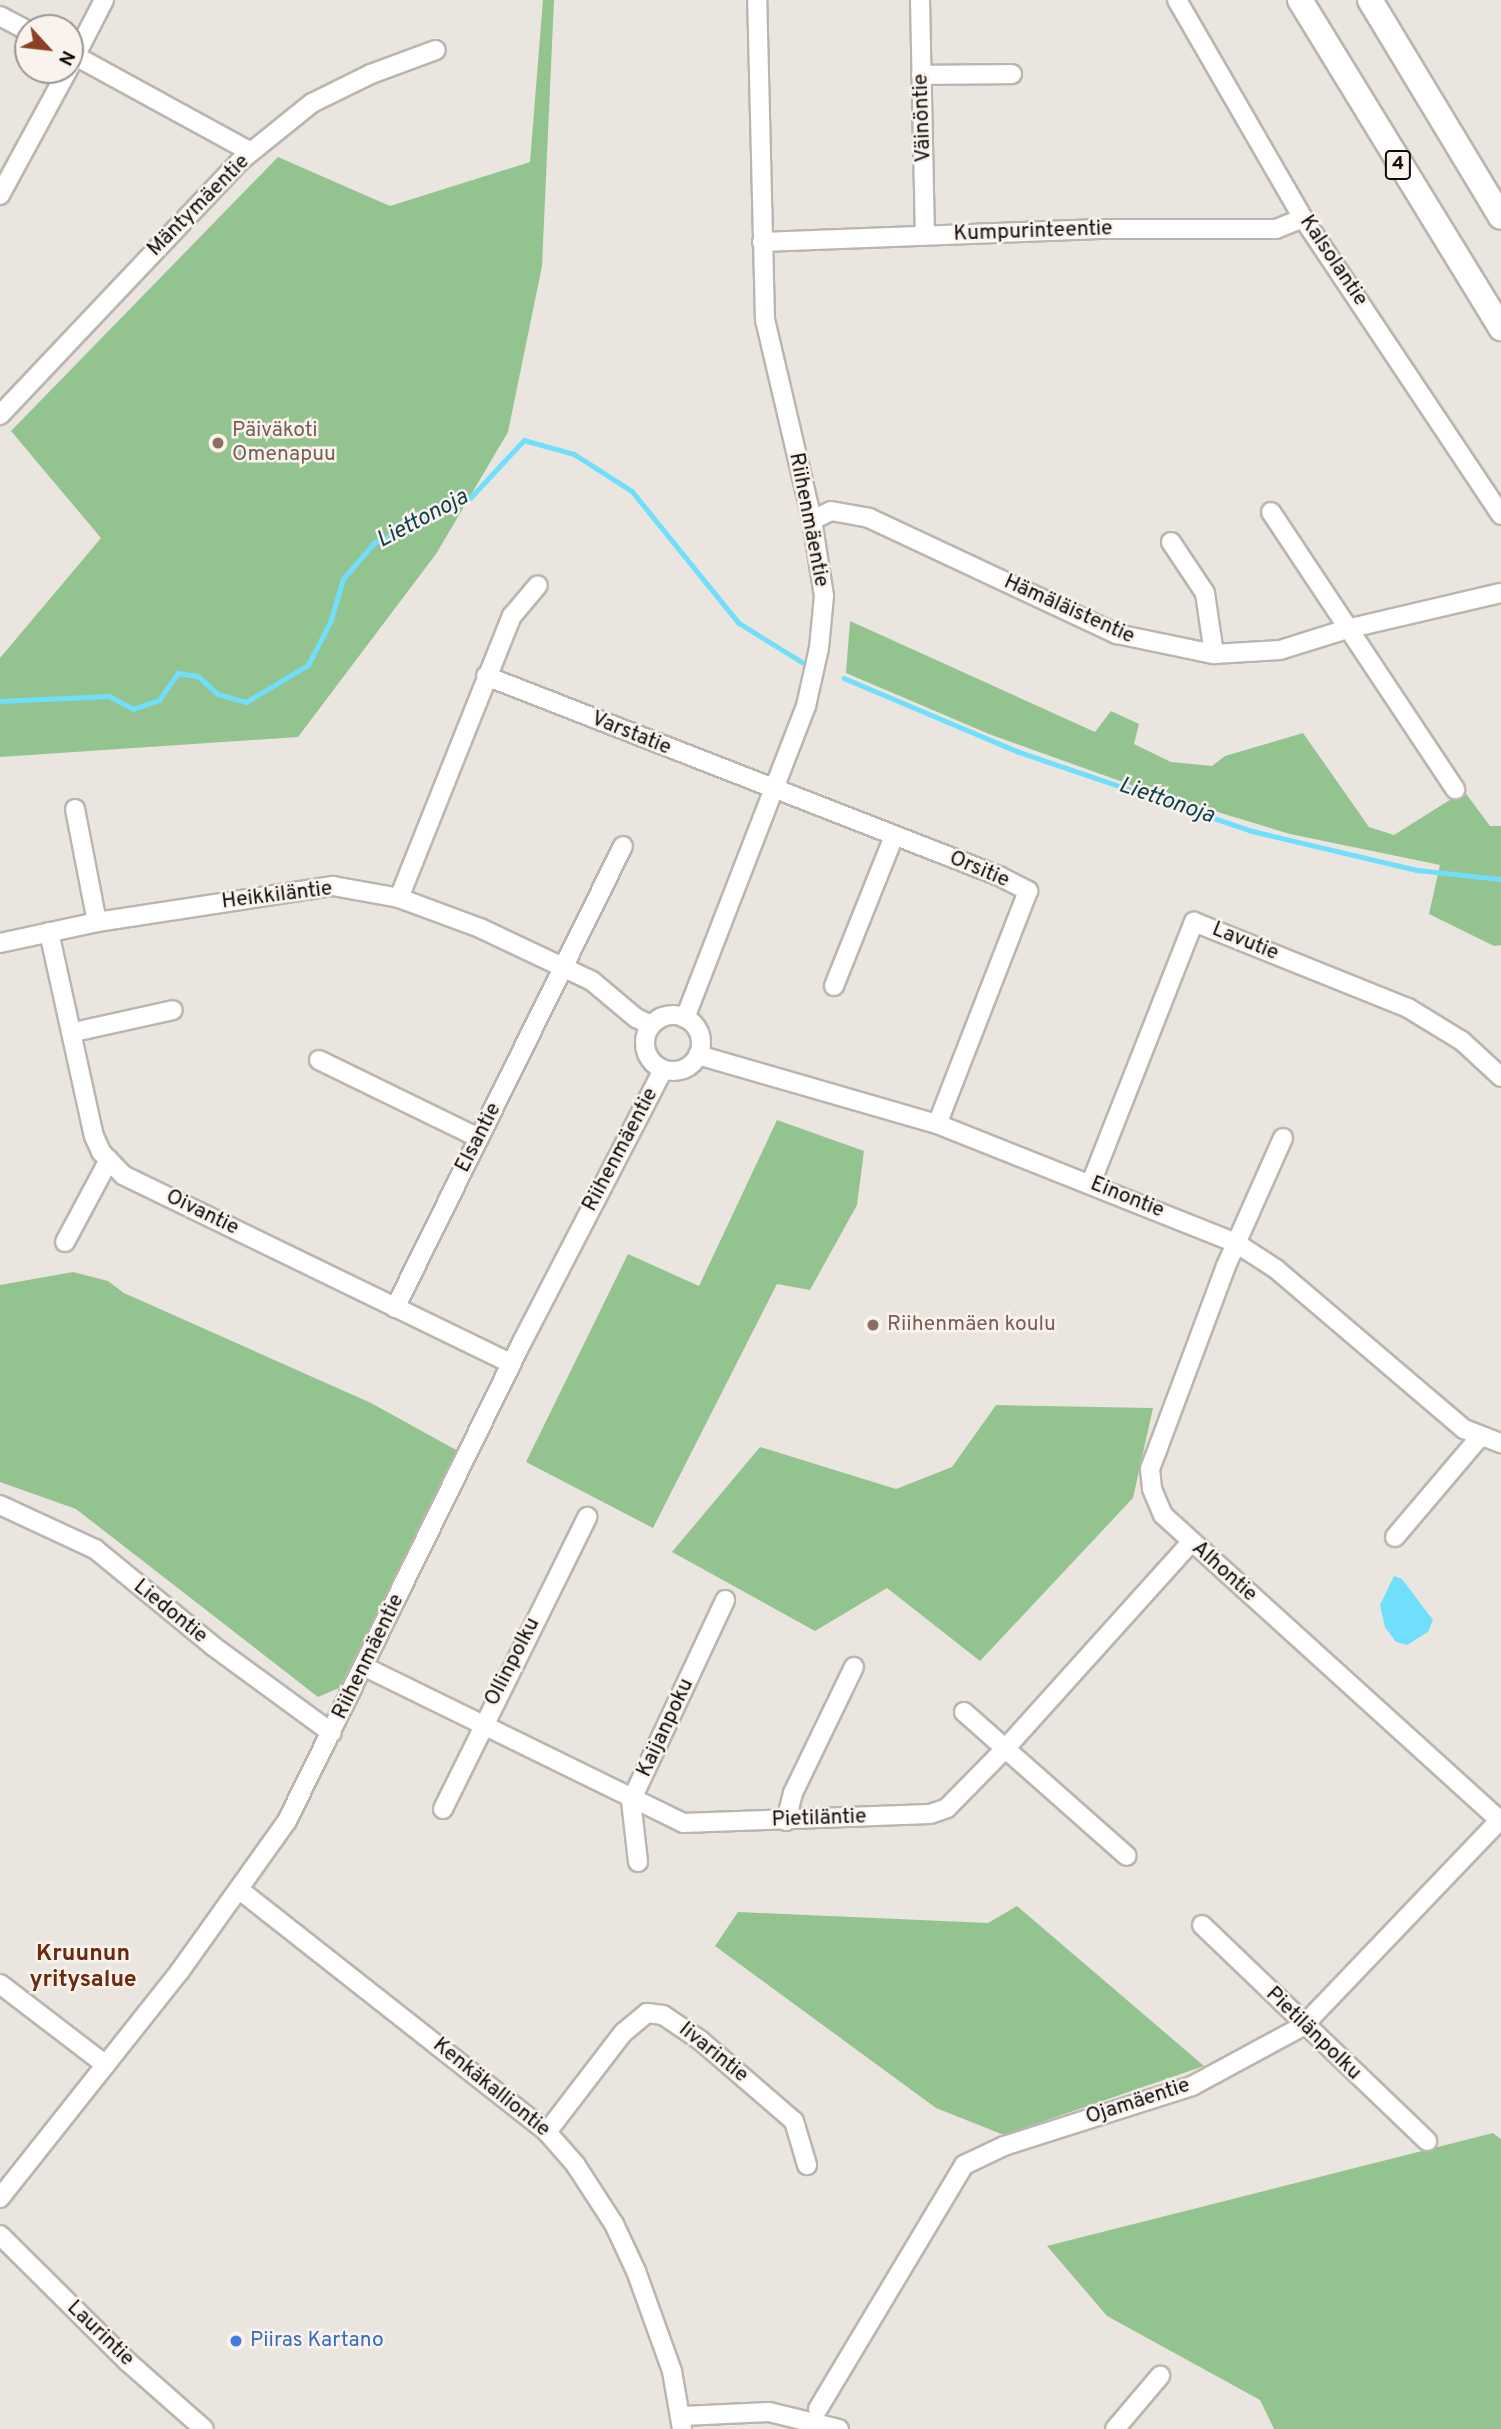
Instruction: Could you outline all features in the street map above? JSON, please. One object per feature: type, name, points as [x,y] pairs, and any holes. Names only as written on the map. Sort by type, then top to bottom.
[{"type":"highway","name":"4","points":[[1300,0],[1501,328]]},
{"type":"highway","points":[[1370,0],[1501,217]]},
{"type":"street","points":[[84,37],[104,0]]},
{"type":"street","name":"Riihenmäentie","points":[[685,1018],[775,792],[806,706],[819,648],[824,596],[812,520],[765,320],[757,0]]},
{"type":"street","name":"Väinöntie","points":[[920,0],[925,235]]},
{"type":"street","name":"Kalsolantie","points":[[1177,0],[1303,218],[1501,515]]},
{"type":"street","name":"Mäntymäentie","points":[[0,415],[251,152],[312,103],[370,74],[436,50]]},
{"type":"street","points":[[84,68],[251,152]]},
{"type":"street","points":[[921,75],[1012,74]]},
{"type":"street","points":[[0,195],[59,84]]},
{"type":"street","name":"Kumpurinteentie","points":[[762,242],[925,235],[1276,229],[1303,218]]},
{"type":"street","name":"Hämäläistentie","points":[[812,520],[831,511],[869,518],[1117,634],[1214,654],[1280,650],[1347,629],[1501,593]]},
{"type":"street","points":[[1270,512],[1455,789]]},
{"type":"street","points":[[1171,542],[1205,593],[1214,654]]},
{"type":"street","points":[[398,898],[512,617],[538,585]]},
{"type":"street","name":"Varstatie","points":[[486,676],[775,792]]},
{"type":"street","name":"Orsitie","points":[[775,792],[894,836],[1028,891],[937,1124]]},
{"type":"street","points":[[75,809],[97,922]]},
{"type":"street","points":[[834,986],[894,836]]},
{"type":"street","name":"Elsantie","points":[[395,1308],[566,968],[623,846]]},
{"type":"street","name":"Heikkiläntie","points":[[0,943],[97,922],[333,887],[398,898],[480,928],[592,981],[636,1018],[652,1025]]},
{"type":"street","name":"Lavutie","points":[[1091,1183],[1195,922],[1408,1008],[1462,1041],[1501,1077]]},
{"type":"street","name":"Oivantie","points":[[49,932],[74,1032],[94,1136],[109,1160],[123,1175],[512,1364]]},
{"type":"street","points":[[74,1032],[173,1010]]},
{"type":"street","points":[[667,1016],[685,1018],[697,1030],[698,1055],[684,1069],[663,1070],[646,1051],[652,1025],[667,1016]]},
{"type":"street","name":"Einontie","points":[[698,1055],[937,1124],[1091,1183],[1236,1243],[1276,1269],[1479,1438],[1501,1443]]},
{"type":"street","points":[[319,1060],[479,1138]]},
{"type":"street","name":"Riihenmäentie","points":[[0,2198],[106,2066],[240,1891],[288,1821],[512,1364],[663,1070]]},
{"type":"street","name":"Alhontie","points":[[1283,1138],[1236,1243],[1150,1469],[1152,1489],[1163,1515],[1191,1542],[1501,1821]]},
{"type":"street","points":[[65,1242],[109,1160]]},
{"type":"street","points":[[1395,1537],[1479,1438]]},
{"type":"street","name":"Liedontie","points":[[0,1505],[95,1549],[213,1646],[332,1733]]},
{"type":"street","name":"Ollinpolku","points":[[443,1809],[480,1727],[587,1517]]},
{"type":"street","name":"Pietiläntie","points":[[365,1667],[480,1727],[683,1824],[929,1814],[947,1808],[1004,1750],[1191,1542]]},
{"type":"street","name":"Kaijanpoku","points":[[638,1862],[631,1801],[725,1600]]},
{"type":"street","points":[[786,1821],[793,1793],[854,1667]]},
{"type":"street","points":[[964,1712],[1127,1856]]},
{"type":"street","name":"Ojamäentie","points":[[818,2409],[964,2165],[1004,2146],[1192,2086],[1303,2026],[1501,1821]]},
{"type":"street","name":"Kenkäkalliontie","points":[[240,1891],[547,2132],[575,2164],[614,2224],[659,2329],[683,2422]]},
{"type":"street","name":"Pietilänpolku","points":[[1202,1925],[1303,2026],[1427,2141]]},
{"type":"street","points":[[0,1984],[106,2066]]},
{"type":"street","name":"Iivarintie","points":[[547,2132],[623,2033],[647,2013],[663,2015],[701,2040],[794,2121],[807,2165]]},
{"type":"street","name":"Laurintie","points":[[0,2235],[128,2362],[204,2429]]},
{"type":"street","points":[[1115,2429],[1160,2376]]},
{"type":"street","points":[[683,2422],[769,2412],[839,2429]]},
{"type":"green space","points":[[543,0],[554,0],[542,266],[508,432],[436,554],[298,737],[0,757],[0,658],[101,538],[11,431],[278,157],[390,206],[530,162]]},
{"type":"green space","points":[[850,621],[1095,732],[1111,711],[1139,724],[1134,744],[1171,762],[1212,766],[1225,756],[1303,733],[1369,827],[1394,835],[1464,791],[1490,826],[1501,826],[1501,945],[1494,946],[1429,914],[1440,865],[1290,834],[1145,790],[989,734],[846,673]]},
{"type":"green space","points":[[777,1120],[864,1151],[857,1205],[810,1290],[777,1284],[653,1528],[526,1462],[628,1254],[699,1286]]},
{"type":"green space","points":[[73,1272],[108,1281],[124,1293],[371,1403],[458,1451],[339,1688],[318,1697],[76,1509],[0,1482],[0,1285]]},
{"type":"green space","points":[[996,1405],[1153,1408],[1133,1498],[980,1661],[887,1588],[815,1631],[672,1552],[760,1447],[896,1489],[952,1467]]},
{"type":"green space","points":[[1017,1906],[1204,2066],[1004,2135],[936,2108],[715,1946],[738,1912],[988,1923]]},
{"type":"green space","points":[[1493,2133],[1501,2139],[1501,2429],[1274,2429],[1260,2400],[1107,2316],[1047,2246]]},
{"type":"water","points":[[1394,1576],[1402,1579],[1433,1620],[1428,1632],[1407,1645],[1396,1642],[1385,1627],[1380,1605]]},
{"type":"waterway","name":"Liettonoja","points":[[0,701],[109,696],[133,709],[159,700],[178,673],[198,676],[218,694],[246,702],[308,665],[331,620],[343,579],[374,543],[470,498],[524,440],[574,454],[632,491],[739,623],[802,662]]},
{"type":"waterway","name":"Liettonoja","points":[[844,678],[1019,752],[1252,831],[1417,870],[1501,879]]},
{"type":"place","name":"Päiväkoti Omenapuu","points":[[218,443]]},
{"type":"place","name":"Riihenmäen koulu","points":[[873,1325]]},
{"type":"place","name":"Piiras Kartano","points":[[236,2341]]},
{"type":"district","name":"Kruunun yritysalue","points":[[83,1968]]}]
